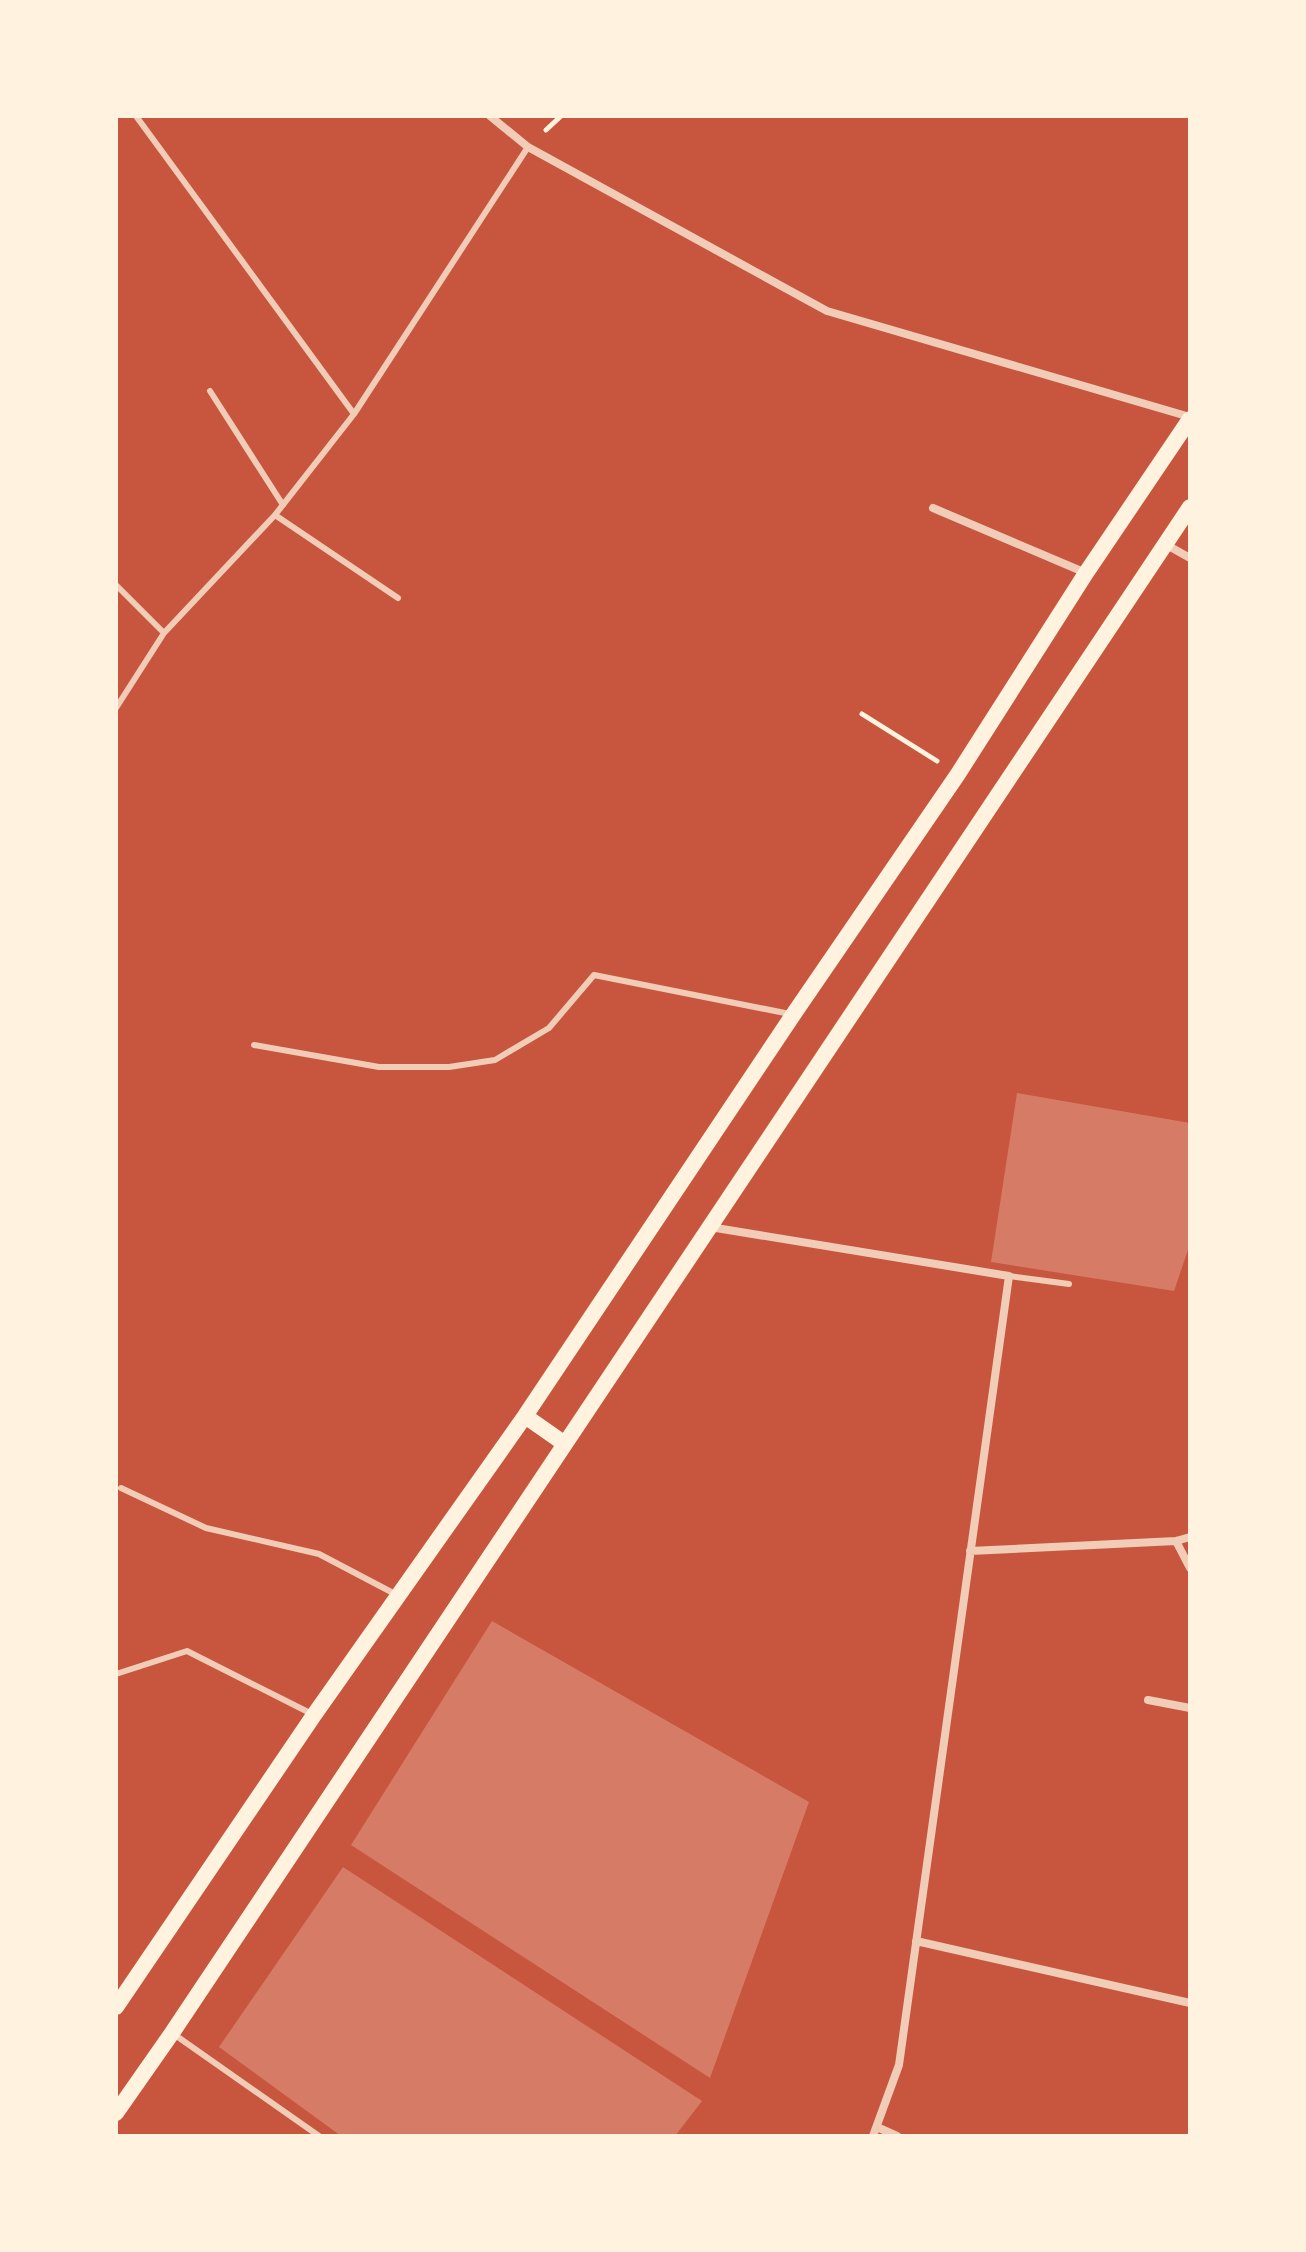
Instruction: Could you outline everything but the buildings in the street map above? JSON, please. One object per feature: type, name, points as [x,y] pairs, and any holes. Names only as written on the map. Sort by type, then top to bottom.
[{"type":"main road","points":[[118,2001],[397,1595],[525,1416],[958,774],[1086,573],[1190,418]]},
{"type":"main road","points":[[116,2113],[1190,507]]},
{"type":"main road","points":[[525,1416],[565,1444]]},
{"type":"street","points":[[490,116],[528,147],[827,311],[1190,418]]},
{"type":"street","points":[[933,508],[1086,573]]},
{"type":"street","points":[[1165,544],[1190,558]]},
{"type":"street","points":[[710,1227],[1009,1276],[899,2065],[875,2132],[897,2136]]},
{"type":"street","points":[[970,1551],[1176,1541],[1190,1537]]},
{"type":"street","points":[[1176,1541],[1190,1568]]},
{"type":"street","points":[[1148,1700],[1190,1708]]},
{"type":"street","points":[[916,1941],[1190,2003]]},
{"type":"lane","points":[[136,116],[354,414]]},
{"type":"lane","points":[[116,708],[164,633],[275,515],[354,414],[528,147]]},
{"type":"lane","points":[[210,391],[283,505]]},
{"type":"lane","points":[[275,515],[398,598]]},
{"type":"lane","points":[[116,585],[164,633]]},
{"type":"lane","points":[[254,1045],[379,1067],[449,1067],[495,1060],[549,1028],[594,975],[793,1015]]},
{"type":"lane","points":[[1009,1276],[1069,1284]]},
{"type":"lane","points":[[121,1488],[206,1528],[319,1554],[397,1595]]},
{"type":"lane","points":[[116,1674],[187,1651],[314,1715]]},
{"type":"lane","points":[[172,2033],[319,2136]]},
{"type":"path","points":[[862,714],[958,774]]}]
